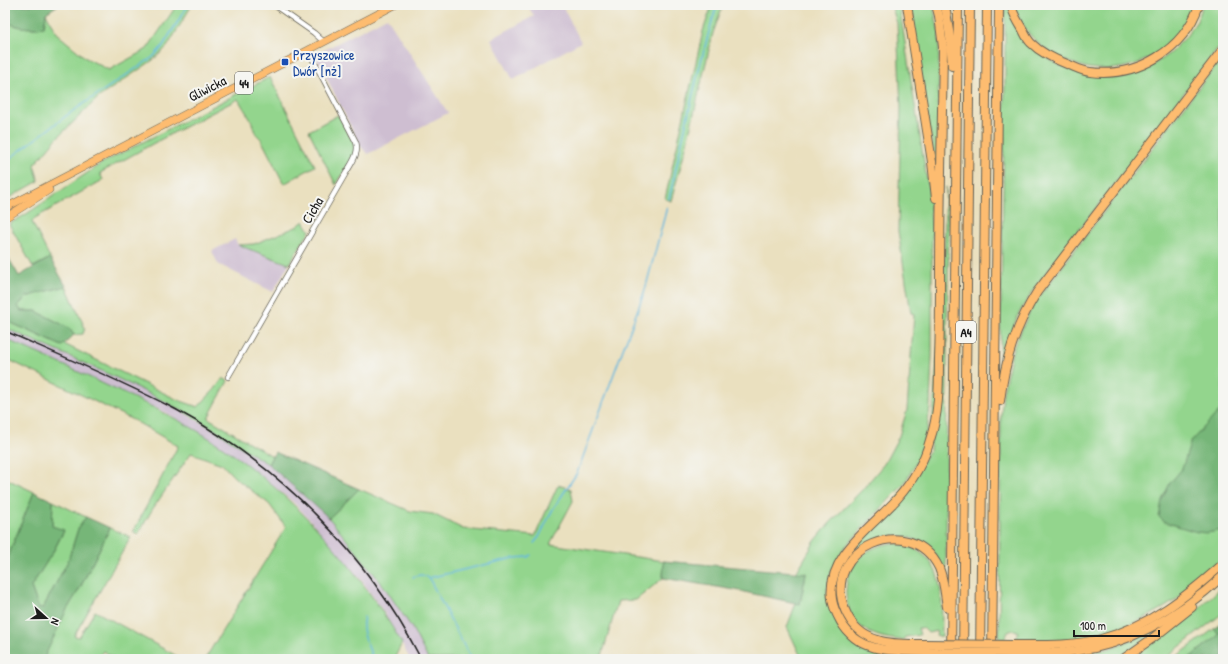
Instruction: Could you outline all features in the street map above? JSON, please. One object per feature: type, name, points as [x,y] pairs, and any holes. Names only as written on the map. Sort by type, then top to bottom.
[{"type":"highway","points":[[907,5],[932,162],[940,232]]},
{"type":"highway","points":[[936,5],[943,47],[938,411],[925,457],[908,485],[898,498],[844,554],[835,571],[832,599],[838,618],[843,626],[857,640],[874,648],[884,650],[926,648],[1076,651],[1122,641],[1153,628],[1184,608],[1221,578]]},
{"type":"highway","points":[[945,5],[950,37],[956,114]]},
{"type":"highway","points":[[950,659],[958,5]]},
{"type":"highway","name":"A4","points":[[963,659],[970,5]]},
{"type":"highway","name":"A4","points":[[980,659],[987,5]]},
{"type":"highway","points":[[992,659],[1000,5]]},
{"type":"highway","points":[[1011,5],[1012,11],[1030,42],[1052,58],[1084,70],[1119,72],[1148,63],[1174,44],[1186,30],[1199,5]]},
{"type":"highway","points":[[994,439],[1006,363],[1019,324],[1026,310],[1043,284],[1223,49]]},
{"type":"highway","points":[[926,648],[869,637],[856,626],[847,614],[842,600],[841,591],[844,573],[853,557],[869,544],[882,540],[895,539],[911,542],[927,552],[938,566],[942,575],[951,637]]},
{"type":"highway","points":[[1013,649],[1101,639],[1133,628],[1162,613],[1177,603],[1223,564]]},
{"type":"highway","points":[[1123,659],[1187,613],[1221,578]]},
{"type":"main road","name":"Gliwicka","points":[[5,208],[395,5]]},
{"type":"main road","name":"Gliwicka","points":[[5,218],[94,161]]},
{"type":"street","points":[[274,5],[314,33],[324,42]]},
{"type":"street","name":"Cicha","points":[[228,377],[352,163],[357,150],[356,142],[308,50]]},
{"type":"shaded area","points":[[527,5],[562,5],[581,42],[513,80],[491,39],[534,16]]},
{"type":"shaded area","points":[[387,17],[448,113],[368,154],[361,147],[315,55]]},
{"type":"shaded area","points":[[235,239],[238,245],[289,264],[273,292],[218,264],[212,251]]},
{"type":"shaded area","points":[[5,328],[162,400],[219,433],[268,464],[329,518],[383,585],[412,628],[428,659],[410,659],[385,614],[363,582],[293,502],[259,474],[231,453],[167,413],[5,339]]},
{"type":"green space","points":[[5,5],[58,5],[46,13],[44,27],[34,28],[19,27],[5,21]]},
{"type":"green space","points":[[177,5],[192,5],[167,47],[153,60],[99,97],[56,139],[34,165],[39,181],[5,200],[5,21],[24,27],[44,27],[46,13],[56,33],[86,58],[109,70],[147,49]]},
{"type":"green space","points":[[712,5],[723,5],[713,33],[686,147],[671,201],[665,199],[703,31]]},
{"type":"green space","points":[[891,5],[899,5],[929,193],[932,232],[932,355],[930,406],[927,430],[920,456],[904,484],[845,547],[832,568],[827,590],[830,608],[839,627],[850,640],[866,651],[885,656],[904,656],[904,658],[919,659],[802,659],[787,627],[796,603],[800,604],[806,573],[796,573],[815,541],[884,464],[899,436],[907,410],[914,314],[911,313],[898,231],[901,108],[897,23]]},
{"type":"green space","points":[[910,5],[933,5],[939,33],[937,176]]},
{"type":"green space","points":[[1005,5],[1007,5],[1039,53],[1059,65],[1085,74],[1129,73],[1153,65],[1170,53],[1185,38],[1197,21],[1203,5],[1223,5],[1223,42],[1036,286],[1018,315],[1002,355],[1000,356],[1005,83]]},
{"type":"green space","points":[[1014,5],[1195,5],[1188,21],[1178,34],[1167,46],[1154,56],[1139,63],[1106,69],[1089,68],[1069,62],[1042,47],[1022,24]]},
{"type":"green space","points":[[1223,56],[1223,558],[1193,586],[1173,602],[1149,616],[1124,627],[1098,635],[1064,641],[1016,642],[1018,631],[1013,630],[1008,632],[1005,639],[999,639],[1001,416],[1003,392],[1013,348],[1033,305]]},
{"type":"green space","points":[[270,77],[315,166],[284,184],[261,139],[257,135],[252,122],[238,99],[100,173],[103,180],[35,218],[32,222],[50,258],[33,267],[9,224],[25,215],[102,163]]},
{"type":"green space","points":[[338,115],[356,146],[353,158],[336,185],[309,131]]},
{"type":"green space","points":[[946,187],[949,230],[946,570],[934,553],[924,544],[905,537],[886,537],[867,542],[858,547],[856,545],[887,514],[930,450],[943,288]]},
{"type":"green space","points":[[304,221],[310,231],[289,264],[238,245],[254,244],[296,227]]},
{"type":"green space","points":[[5,252],[19,276],[50,258],[66,286],[26,297],[18,306],[21,311],[36,311],[69,328],[74,335],[62,346],[5,320]]},
{"type":"green space","points":[[66,286],[85,328],[83,334],[74,335],[69,328],[36,311],[21,311],[18,306],[26,297]]},
{"type":"green space","points":[[5,320],[62,346],[64,344],[178,400],[198,407],[223,378],[228,381],[208,418],[272,456],[268,464],[207,425],[164,401],[5,328]]},
{"type":"green space","points":[[5,339],[71,368],[175,418],[228,451],[258,473],[312,524],[361,581],[402,643],[394,659],[205,659],[286,527],[269,504],[234,477],[222,464],[191,453],[152,510],[138,534],[133,532],[178,446],[135,421],[5,358]]},
{"type":"green space","points":[[1223,407],[1223,530],[1207,533],[1197,532],[1164,522],[1159,517],[1162,500],[1170,483],[1182,469],[1191,441]]},
{"type":"green space","points":[[275,452],[359,489],[329,518],[268,464]]},
{"type":"green space","points":[[5,478],[34,492],[5,564]]},
{"type":"green space","points":[[558,485],[571,489],[573,501],[550,544],[664,561],[663,578],[636,600],[618,601],[601,659],[461,659],[459,657],[457,659],[428,659],[412,628],[383,585],[329,518],[359,489],[410,511],[433,514],[463,529],[535,536]]},
{"type":"green space","points":[[34,492],[53,501],[52,526],[64,530],[54,550],[31,587],[39,609],[43,608],[68,561],[78,529],[86,517],[110,528],[80,588],[66,611],[44,658],[5,659],[5,564]]},
{"type":"green space","points":[[53,501],[86,517],[78,529],[68,561],[43,608],[39,609],[31,587],[64,531],[52,526]]},
{"type":"green space","points":[[110,528],[131,537],[74,636],[79,637],[95,611],[182,659],[116,659],[103,651],[97,659],[43,659],[66,611],[80,588]]},
{"type":"green space","points":[[895,543],[912,548],[925,556],[933,566],[941,591],[942,637],[936,635],[937,631],[928,633],[923,628],[918,628],[920,635],[905,637],[903,640],[890,639],[865,630],[855,621],[851,614],[847,603],[846,592],[850,572],[860,557],[867,551],[885,544]]},
{"type":"green space","points":[[664,561],[806,573],[800,604],[735,590],[663,578]]},
{"type":"green space","points":[[1223,586],[1223,613],[1164,659],[1130,659],[1188,618]]},
{"type":"green space","points":[[1223,621],[1223,659],[1188,659],[1220,634],[1214,629]]},
{"type":"green space","points":[[1214,629],[1220,634],[1188,659],[1173,659]]},
{"type":"green space","points":[[1158,630],[1116,659],[1017,659],[1022,657],[1059,657],[1108,649]]},
{"type":"waterway","points":[[5,162],[70,113],[153,57],[162,47],[188,5]]},
{"type":"waterway","points":[[669,199],[697,77],[717,5]]},
{"type":"waterway","points":[[534,543],[539,537],[553,509],[577,473],[645,290],[667,207]]},
{"type":"waterway","points":[[428,578],[514,558],[528,557],[531,555]]},
{"type":"waterway","points":[[413,577],[422,575],[430,580],[471,659]]},
{"type":"waterway","points":[[364,617],[364,633],[373,659]]},
{"type":"railway","points":[[5,331],[154,398],[213,432],[250,457],[284,485],[317,516],[347,549],[399,620],[421,659]]},
{"type":"place","name":"Przyszowice Dwór [nż]","points":[[285,62]]}]
